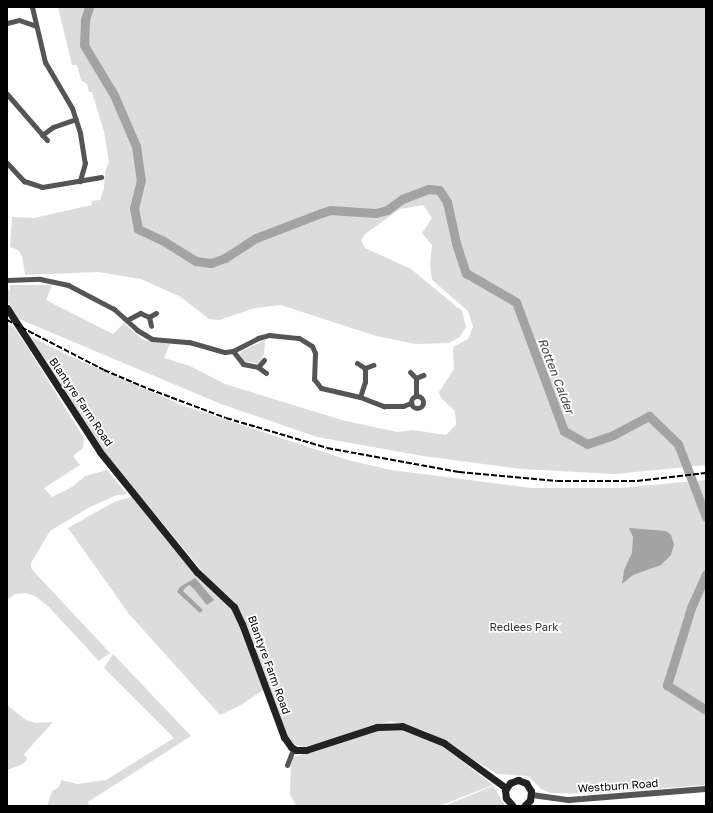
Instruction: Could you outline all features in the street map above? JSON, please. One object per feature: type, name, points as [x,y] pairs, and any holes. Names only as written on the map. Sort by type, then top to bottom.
[{"type":"main road","name":"Blantyre Farm Road","points":[[7,308],[100,452],[197,572],[234,607],[242,624],[284,737],[293,749]]},
{"type":"main road","points":[[293,749],[306,750],[381,726],[402,726],[444,743],[506,788]]},
{"type":"main road","points":[[513,806],[506,798],[506,788],[514,781],[522,781],[530,786],[532,795],[524,806]]},
{"type":"street","points":[[32,7],[45,62],[76,119],[85,163],[80,181]]},
{"type":"street","points":[[7,23],[25,21],[36,26]]},
{"type":"street","points":[[7,94],[47,140]]},
{"type":"street","points":[[42,135],[53,127],[76,119]]},
{"type":"street","points":[[7,163],[24,181],[36,186],[48,188],[101,177]]},
{"type":"street","points":[[7,280],[40,279],[68,285],[114,309],[137,330],[152,338],[189,342],[217,351],[233,351],[269,335],[299,338],[312,346],[315,353],[316,385],[332,392],[360,397],[384,406],[402,406],[411,403],[416,396],[416,378],[410,372]]},
{"type":"street","points":[[127,320],[140,313],[149,317]]},
{"type":"street","points":[[149,317],[156,313]]},
{"type":"street","points":[[149,317],[151,326]]},
{"type":"street","points":[[233,351],[243,364],[258,367],[266,373]]},
{"type":"street","points":[[258,367],[264,360]]},
{"type":"street","points":[[357,363],[365,368]]},
{"type":"street","points":[[365,368],[373,365]]},
{"type":"street","points":[[360,397],[365,382],[365,368]]},
{"type":"street","points":[[416,378],[423,375]]},
{"type":"street","points":[[411,403],[414,408],[422,406],[422,398],[416,396]]},
{"type":"street","points":[[287,765],[293,749]]},
{"type":"street","name":"Westburn Road","points":[[532,795],[569,800],[706,789]]},
{"type":"green space","points":[[58,7],[706,7],[706,465],[615,474],[521,469],[423,456],[317,437],[221,404],[19,319],[7,301],[7,285],[10,293],[10,285],[52,285],[46,300],[113,334],[124,323],[143,340],[170,344],[164,358],[190,366],[225,384],[342,420],[397,432],[413,430],[446,435],[456,425],[455,411],[441,398],[439,392],[454,369],[453,347],[468,339],[473,327],[468,311],[432,280],[430,264],[432,245],[422,233],[432,218],[423,205],[400,209],[365,234],[361,240],[365,248],[411,269],[462,311],[466,327],[460,337],[449,343],[416,344],[376,336],[281,305],[255,308],[219,320],[209,319],[181,297],[141,279],[98,272],[25,275],[22,256],[18,250],[10,247],[12,217],[34,218],[92,205],[91,201],[100,200],[104,188],[105,172],[109,162],[104,132],[92,92],[89,92],[87,84],[81,80],[77,65],[72,65]]},
{"type":"green space","points":[[7,324],[15,328],[84,438],[83,448],[73,456],[80,465],[44,488],[52,497],[72,487],[85,476],[107,470],[127,494],[117,495],[90,507],[50,531],[31,563],[31,568],[38,576],[110,653],[99,661],[48,606],[35,596],[25,593],[15,594],[7,600]]},
{"type":"green space","name":"Redlees Park","points":[[32,337],[67,355],[184,406],[348,460],[391,470],[532,488],[619,488],[706,480],[706,785],[588,794],[551,793],[541,789],[528,776],[497,774],[426,731],[391,721],[304,747],[293,744],[288,740],[245,623],[108,457],[34,345]]},
{"type":"green space","points":[[265,340],[264,354],[258,364],[243,361],[239,356],[242,351]]},
{"type":"green space","points":[[134,496],[234,613],[263,690],[241,705],[220,715],[129,614],[68,528],[114,502]]},
{"type":"green space","points":[[113,654],[191,736],[88,802],[90,806],[47,806],[52,791],[58,788],[62,780],[77,784],[106,780],[174,738],[104,668]]},
{"type":"green space","points":[[7,705],[26,720],[35,723],[53,722],[24,754],[27,759],[23,764],[7,770]]},
{"type":"green space","points":[[385,728],[405,730],[442,746],[493,785],[439,806],[296,806],[290,794],[291,758]]},
{"type":"green space","points":[[493,786],[505,806],[444,806]]},
{"type":"shaded area","points":[[629,528],[666,531],[671,535],[674,544],[671,555],[661,565],[633,575],[622,584],[624,570],[632,553],[633,537]]},
{"type":"shaded area","points":[[195,578],[214,600],[207,605],[193,588],[189,585],[185,588],[183,591],[203,610],[200,613],[177,592],[180,587]]},
{"type":"waterway","name":"Rotten Calder","points":[[89,7],[85,20],[84,45],[114,95],[136,146],[141,180],[134,208],[138,229],[162,240],[196,261],[211,263],[225,258],[256,238],[330,210],[376,213],[387,210],[402,199],[428,189],[439,190],[447,202],[456,243],[466,273],[516,302],[564,431],[587,444],[613,435],[649,416],[678,444],[706,517]]},
{"type":"waterway","name":"Rotten Calder","points":[[706,574],[691,608],[667,685],[706,710]]},
{"type":"railway","points":[[7,320],[104,370],[149,389],[226,418],[327,448],[459,472],[557,481],[637,481],[706,473]]}]
